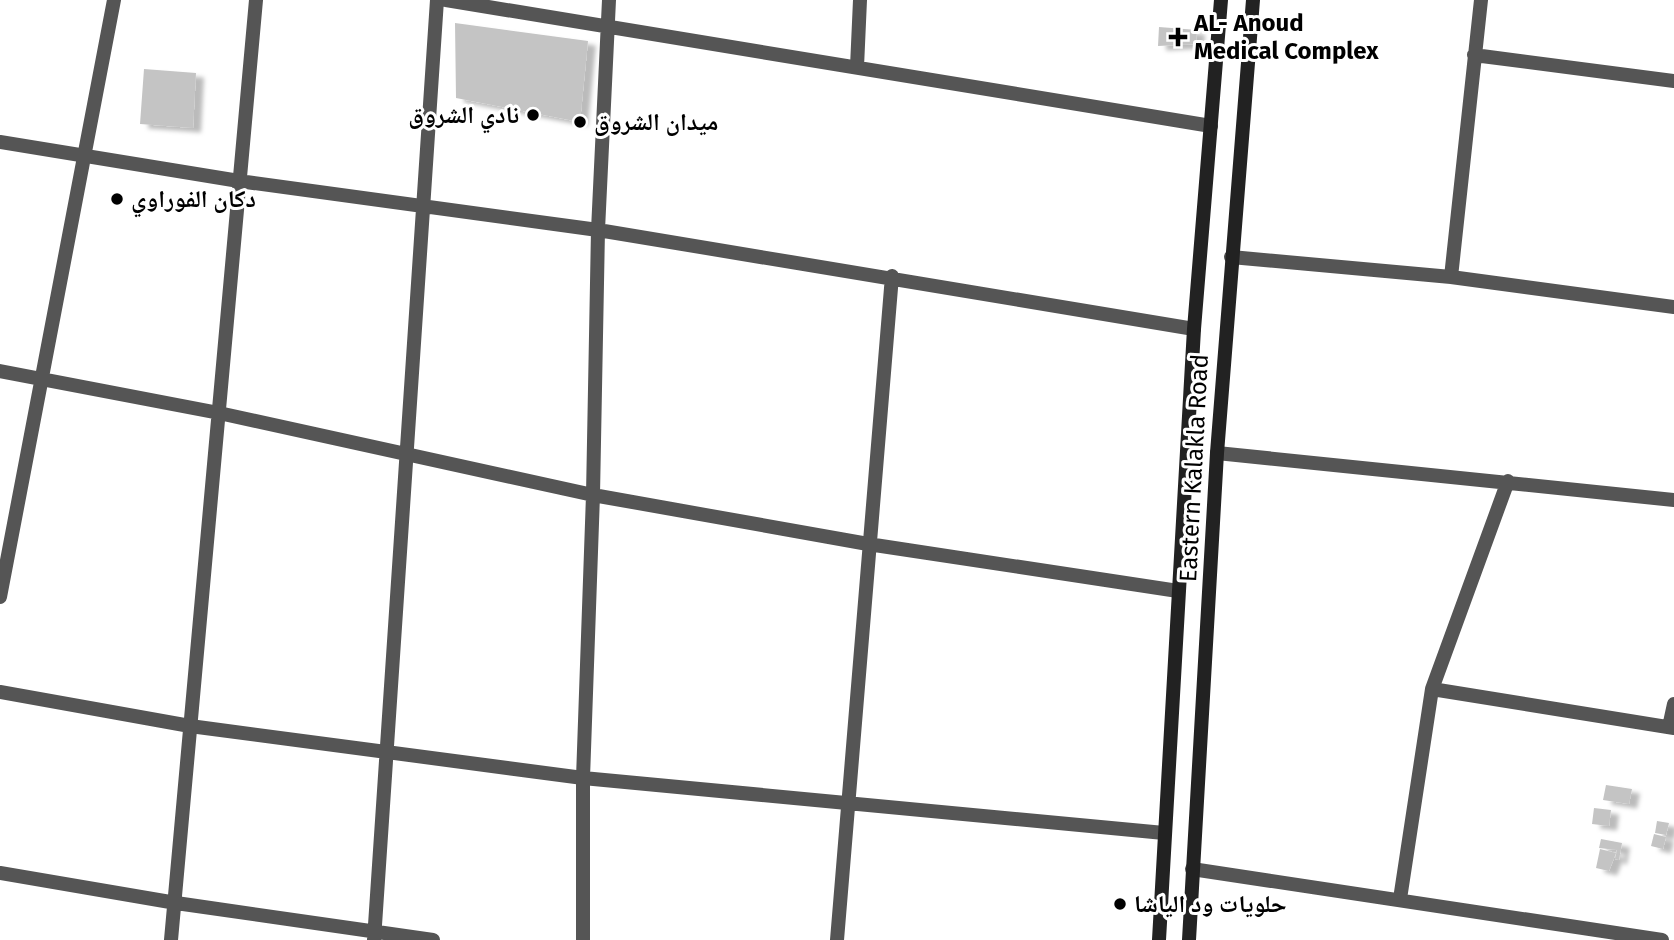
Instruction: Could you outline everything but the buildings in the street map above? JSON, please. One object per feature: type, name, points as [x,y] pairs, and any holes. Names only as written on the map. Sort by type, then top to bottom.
[{"type":"street","points":[[0,597],[44,380],[83,156],[114,0]]},
{"type":"street","points":[[170,940],[176,903],[256,0]]},
{"type":"street","points":[[374,936],[438,0]]},
{"type":"street","points":[[446,0],[1211,126]]},
{"type":"street","points":[[583,940],[583,778],[593,495],[598,230],[609,0]]},
{"type":"street","points":[[857,67],[860,0]]},
{"type":"street","name":"Eastern Kalakla Road","points":[[1159,940],[1195,329],[1221,0]]},
{"type":"street","name":"Eastern Kalakla Road","points":[[1189,940],[1217,453],[1252,0]]},
{"type":"street","points":[[1451,276],[1480,0]]},
{"type":"street","points":[[1474,55],[1674,81]]},
{"type":"street","points":[[0,142],[239,181],[598,230],[892,276],[1195,329]]},
{"type":"street","points":[[1231,257],[1451,276],[1674,307]]},
{"type":"street","points":[[837,940],[892,276]]},
{"type":"street","points":[[0,370],[219,413],[593,495],[868,544],[1178,591]]},
{"type":"street","points":[[1217,453],[1674,500]]},
{"type":"street","points":[[1399,899],[1432,689],[1508,481]]},
{"type":"street","points":[[1432,689],[1671,727],[1674,704]]},
{"type":"street","points":[[0,692],[191,726],[583,778],[1164,833]]},
{"type":"street","points":[[1192,869],[1662,940]]},
{"type":"street","points":[[0,873],[374,936],[433,940]]},
{"type":"place","name":"AL- Anoud Medical Complex","points":[[1178,37]]},
{"type":"place","name":"نادي الشروق","points":[[533,115]]},
{"type":"place","name":"ميدان الشروق","points":[[580,122]]},
{"type":"place","name":"دكان الفوراوي","points":[[117,199]]},
{"type":"place","name":"حلويات ود الياشا","points":[[1120,904]]}]
